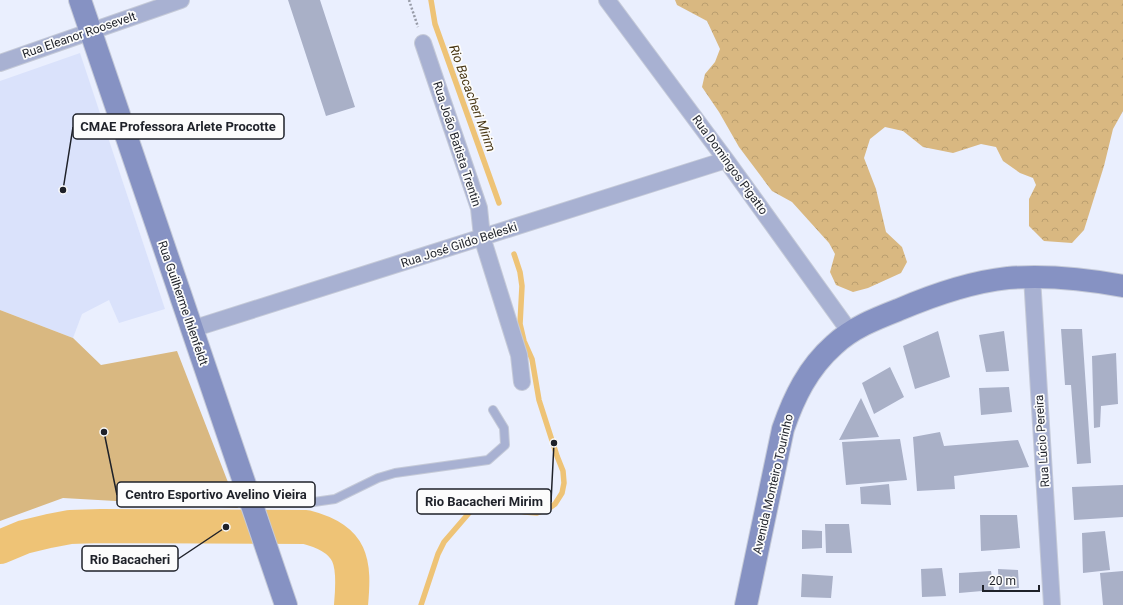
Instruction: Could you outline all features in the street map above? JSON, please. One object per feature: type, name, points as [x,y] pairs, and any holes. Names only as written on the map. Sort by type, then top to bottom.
[{"type":"main road","name":"Rua Guilherme Ihlenfeldt","points":[[80,0],[286,605]]},
{"type":"main road","name":"Avenida Monteiro Tourinho","points":[[746,605],[783,429],[791,406],[802,382],[815,365],[834,345],[850,332],[872,320],[950,291],[982,282],[1008,278],[1032,277],[1075,279],[1123,286]]},
{"type":"street","name":"Rua Eleanor Roosevelt","points":[[0,63],[181,0]]},
{"type":"street","name":"Rua Domingos Pigatto","points":[[607,0],[726,160],[850,332]]},
{"type":"street","name":"Rua João Batista Trentin","points":[[423,43],[479,208],[482,237],[519,355],[522,382]]},
{"type":"street","name":"Rua José Gildo Beleski","points":[[192,329],[726,160]]},
{"type":"street","name":"Rua Lúcio Pereira","points":[[1032,277],[1052,605]]},
{"type":"lane","points":[[251,503],[307,504],[335,499],[378,478],[395,473],[488,460],[505,445],[504,428],[493,410]]},
{"type":"path","points":[[409,0],[423,43]]},
{"type":"shaded area","points":[[80,53],[165,309],[119,323],[109,300],[82,314],[73,338],[0,310],[0,81]]},
{"type":"green space","points":[[675,0],[1123,0],[1123,111],[1113,129],[1104,166],[1084,230],[1072,243],[1044,241],[1029,226],[1029,199],[1036,185],[1033,178],[1020,173],[1003,161],[996,147],[981,144],[953,153],[923,147],[903,131],[885,127],[870,139],[864,158],[876,189],[886,232],[902,247],[907,262],[901,273],[868,288],[853,292],[836,285],[830,272],[835,254],[829,243],[792,202],[772,191],[739,147],[719,112],[702,87],[705,74],[715,62],[720,49],[707,21],[677,5]]},
{"type":"green space","points":[[0,310],[73,338],[101,365],[177,351],[238,508],[63,498],[0,521]]},
{"type":"building","points":[[288,0],[320,0],[355,107],[326,116]]},
{"type":"building","points":[[1061,329],[1082,329],[1091,463],[1077,464],[1071,385],[1065,385]]},
{"type":"building","points":[[938,331],[950,377],[915,389],[903,346]]},
{"type":"building","points":[[1004,331],[1009,371],[986,372],[979,335]]},
{"type":"building","points":[[1116,353],[1118,404],[1101,406],[1100,427],[1094,428],[1092,356]]},
{"type":"building","points":[[890,367],[904,397],[874,414],[862,383]]},
{"type":"building","points":[[1009,387],[1012,412],[981,415],[979,388]]},
{"type":"building","points":[[861,398],[879,437],[839,440]]},
{"type":"building","points":[[940,432],[944,446],[1018,440],[1029,467],[954,476],[955,489],[917,491],[913,437]]},
{"type":"building","points":[[900,439],[907,480],[846,485],[842,442]]},
{"type":"building","points":[[889,484],[891,505],[861,504],[860,487]]},
{"type":"building","points":[[1123,485],[1123,517],[1074,520],[1072,487]]},
{"type":"building","points":[[980,515],[1017,515],[1020,548],[981,551]]},
{"type":"building","points":[[825,524],[849,524],[852,553],[826,553]]},
{"type":"building","points":[[802,530],[822,531],[822,548],[802,549]]},
{"type":"building","points":[[1105,531],[1110,570],[1083,573],[1082,533]]},
{"type":"building","points":[[942,568],[946,596],[922,597],[921,569]]},
{"type":"building","points":[[998,569],[1018,570],[1019,588],[999,590]]},
{"type":"building","points":[[991,571],[994,590],[959,593],[959,573]]},
{"type":"building","points":[[1123,571],[1123,605],[1103,605],[1100,573]]},
{"type":"building","points":[[802,574],[833,576],[831,598],[801,597]]},
{"type":"waterway","name":"Rio Bacacheri Mirim","points":[[431,0],[435,24],[499,203]]},
{"type":"waterway","name":"Rio Bacacheri Mirim","points":[[421,605],[438,554],[444,542],[475,508],[490,506],[504,507],[537,513],[548,509],[555,504],[562,493],[564,483],[563,471],[539,400],[532,359],[524,341],[520,324],[522,286],[520,272],[514,254]]},
{"type":"waterway","points":[[0,547],[24,537],[70,527],[306,527],[322,532],[333,538],[348,554],[352,576],[351,605]]},
{"type":"place","name":"CMAE Professora Arlete Procotte","points":[[63,190]]},
{"type":"place","name":"Centro Esportivo Avelino Vieira","points":[[104,432]]},
{"type":"place","name":"Rio Bacacheri Mirim","points":[[554,443]]},
{"type":"place","name":"Rio Bacacheri","points":[[226,527]]}]
